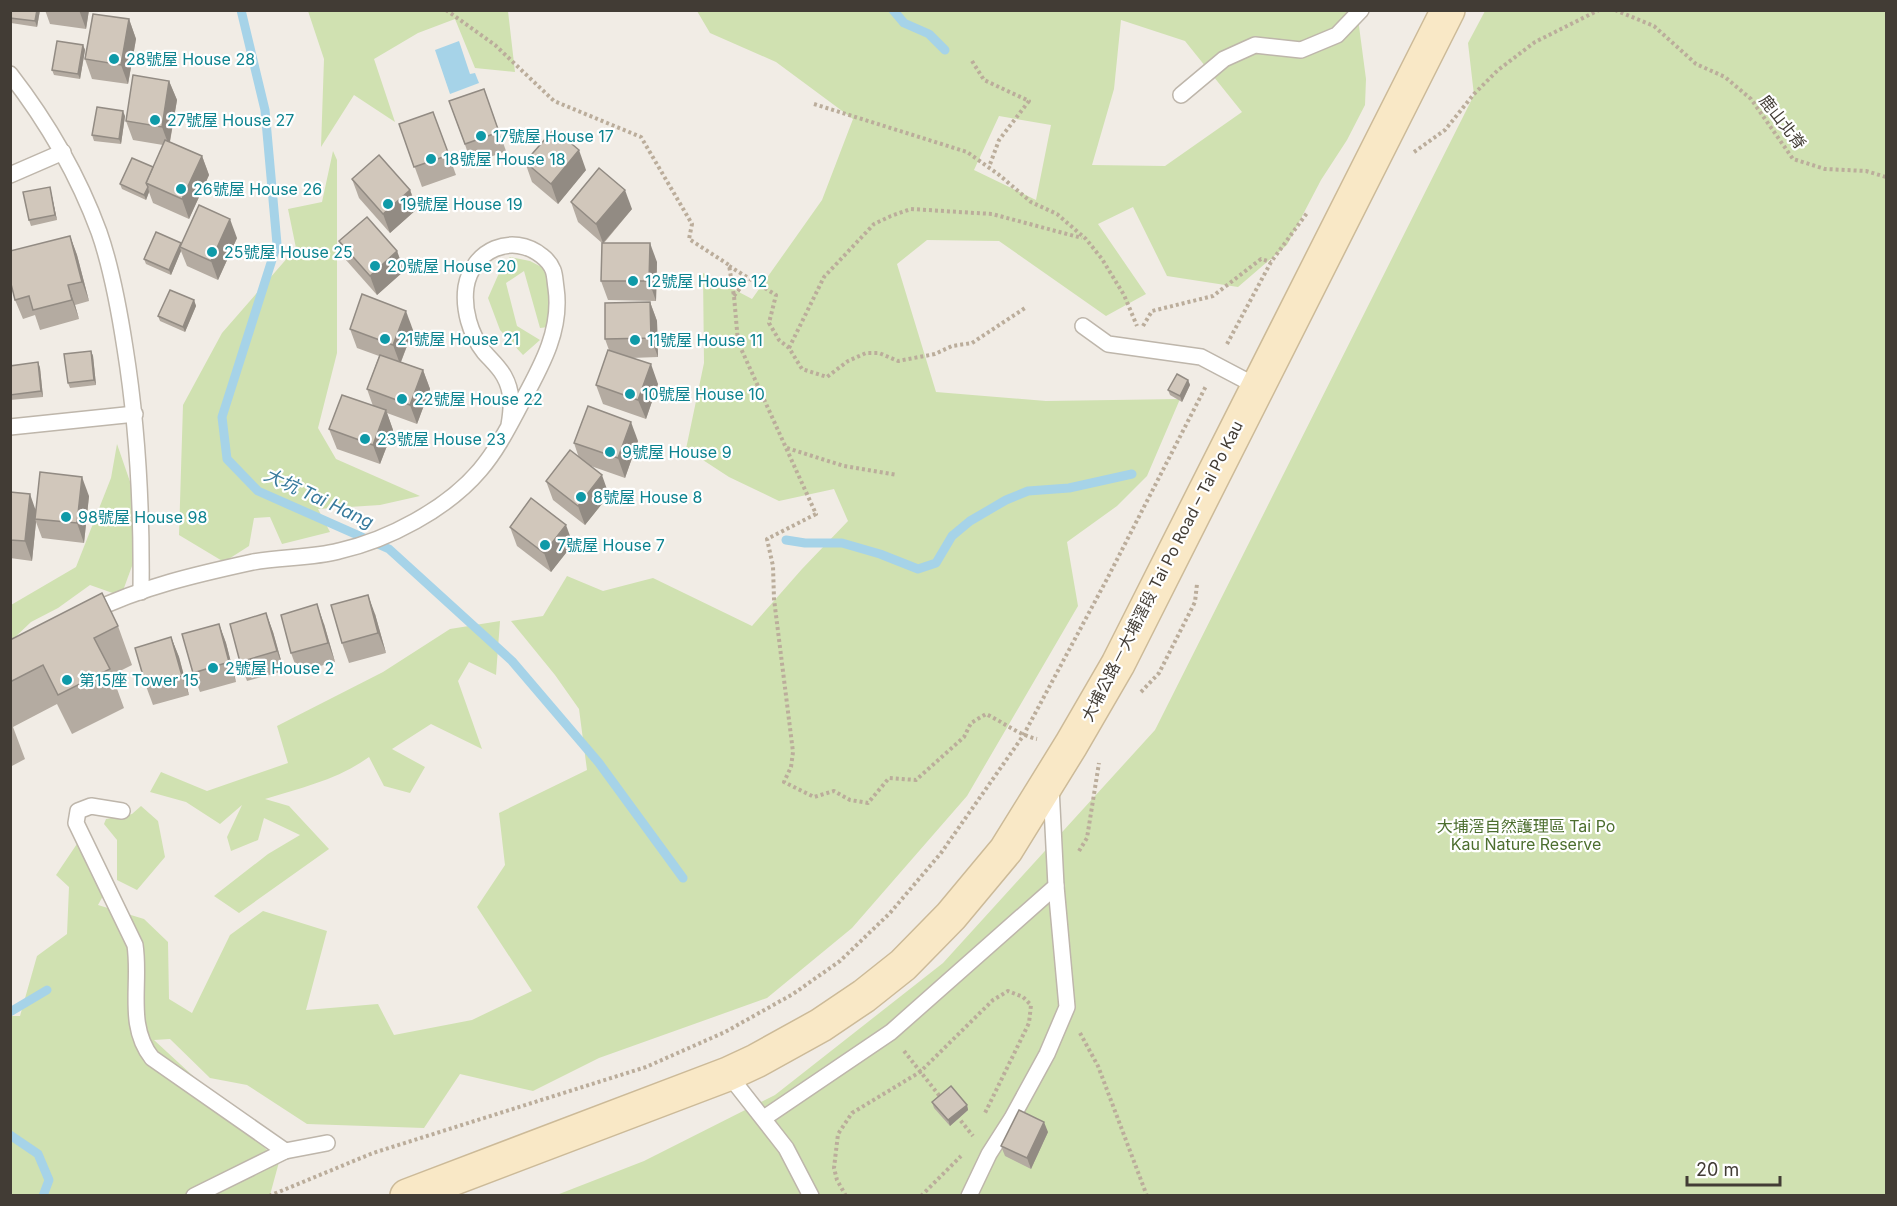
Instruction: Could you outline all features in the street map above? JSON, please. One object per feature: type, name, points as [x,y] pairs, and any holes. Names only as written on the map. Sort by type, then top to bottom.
[{"type":"main road","name":"大埔公路－大埔滘段 Tai Po Road – Tai Po Kau","points":[[407,1196],[728,1074],[756,1061],[821,1024],[864,996],[903,965],[951,916],[1006,850],[1071,745],[1122,655],[1448,10]]},
{"type":"lane","points":[[1181,95],[1224,59],[1255,45],[1301,50],[1337,35],[1361,10]]},
{"type":"lane","points":[[10,74],[31,100],[63,152],[99,234],[113,282],[124,337],[135,414],[141,503],[141,592]]},
{"type":"lane","points":[[10,175],[63,152]]},
{"type":"lane","points":[[80,618],[141,592],[202,574],[255,562],[337,552],[377,539],[439,507],[460,490],[490,456],[509,425],[547,354],[556,316],[553,269],[536,251],[512,244],[485,253],[475,263],[469,275],[466,290],[466,307],[476,339],[505,377],[511,393],[512,409],[509,425]]},
{"type":"lane","points":[[1083,326],[1108,344],[1201,357],[1258,387]]},
{"type":"lane","points":[[10,427],[135,414]]},
{"type":"lane","points":[[969,1196],[989,1154],[1012,1118],[1047,1053],[1067,1007],[1056,886],[1051,778]]},
{"type":"lane","points":[[122,811],[91,806],[78,811],[76,823],[135,945],[138,965],[135,1022],[145,1049],[152,1058],[285,1151]]},
{"type":"lane","points":[[764,1118],[891,1032],[1056,886]]},
{"type":"lane","points":[[728,1074],[786,1148],[811,1196]]},
{"type":"lane","points":[[194,1196],[285,1151],[327,1143]]},
{"type":"path","points":[[446,10],[495,45],[554,101],[641,137],[693,224],[689,238],[776,296],[770,323],[779,340],[789,348],[802,369],[827,377],[866,353],[879,353],[898,361],[934,354],[952,346],[972,343],[1025,308]]},
{"type":"path","points":[[1411,148],[1406,158],[1445,129],[1498,70],[1535,42],[1599,10]]},
{"type":"path","name":"鹿山北脊","points":[[1615,10],[1654,26],[1696,64],[1725,77],[1751,99],[1792,159],[1825,169],[1866,171],[1887,177]]},
{"type":"path","points":[[972,61],[984,80],[1029,101],[999,140],[989,168]]},
{"type":"path","points":[[814,104],[967,152],[1031,202],[1058,214],[1086,239],[1102,260],[1124,295],[1140,332],[1152,311],[1213,296],[1261,259],[1271,262]]},
{"type":"path","points":[[269,1196],[372,1154],[646,1067],[725,1032],[793,994],[840,961],[890,913],[940,853],[1023,736],[1271,262],[1313,205]]},
{"type":"path","points":[[789,348],[824,277],[874,224],[891,216],[911,209],[992,214],[1086,239]]},
{"type":"path","points":[[729,265],[738,342],[816,514],[766,539],[773,566],[774,599],[794,752],[791,767],[784,782],[814,797],[834,791],[850,800],[868,802],[889,777],[916,780],[964,737],[971,723],[986,714],[1014,728],[1023,736],[1071,745],[1100,756],[1087,838],[1056,886]]},
{"type":"path","points":[[734,296],[747,278]]},
{"type":"path","points":[[787,448],[844,466],[897,475]]},
{"type":"path","points":[[1136,697],[1159,673],[1195,602],[1198,575]]},
{"type":"path","points":[[846,1196],[837,1180],[834,1168],[838,1134],[852,1113],[920,1072],[993,1000],[1008,991],[1023,997],[1030,1005],[1029,1023],[983,1116]]},
{"type":"path","points":[[1067,1007],[1098,1066],[1147,1196]]},
{"type":"path","points":[[920,1072],[943,1100]]},
{"type":"path","points":[[951,1109],[974,1137]]},
{"type":"path","points":[[970,1144],[978,1126]]},
{"type":"path","points":[[921,1196],[966,1150]]},
{"type":"green space","points":[[308,11],[508,11],[515,72],[475,68],[455,19],[418,33],[374,59],[395,122],[354,95],[321,147],[324,59]]},
{"type":"green space","points":[[697,11],[1357,11],[1366,79],[1365,105],[1347,140],[1321,180],[1287,245],[1238,287],[1167,276],[1133,207],[1098,224],[1146,294],[1106,316],[999,241],[927,240],[897,264],[936,392],[1046,401],[1180,399],[1147,476],[1117,506],[1067,542],[1078,606],[967,796],[852,928],[767,998],[599,1058],[533,1091],[460,1074],[424,1128],[307,1124],[247,1085],[210,1078],[170,1039],[154,1040],[279,1162],[270,1195],[11,1196],[11,1016],[20,1016],[37,956],[67,934],[69,887],[56,875],[85,832],[110,883],[98,905],[144,919],[168,942],[169,999],[192,1013],[230,935],[263,911],[327,931],[306,1010],[378,1004],[394,1035],[472,1020],[532,991],[477,907],[505,865],[499,813],[587,770],[579,709],[511,621],[543,616],[567,576],[603,591],[653,578],[752,626],[848,521],[834,489],[779,501],[729,477],[686,449],[704,363],[703,273],[752,299],[822,200],[853,119],[776,62],[710,33]],"holes":[[[1121,20],[1185,41],[1242,112],[1165,166],[1092,165],[1114,89]],[[999,116],[1051,125],[1036,200],[974,170]]]},
{"type":"green space","name":"大埔滘自然護理區 Tai Po Kau Nature Reserve","points":[[1485,11],[1886,11],[1886,1195],[554,1196],[644,1161],[775,1095],[943,963],[1155,730],[1474,95],[1468,43]]},
{"type":"green space","points":[[333,151],[337,160],[337,353],[318,428],[336,459],[420,496],[380,505],[318,509],[330,532],[282,544],[270,517],[254,518],[249,546],[224,562],[179,535],[183,405],[222,333],[296,248],[288,209],[322,202]]},
{"type":"green space","points":[[510,257],[530,261],[559,276],[564,325],[540,328],[524,271],[506,283],[517,326],[540,340],[523,355],[500,330],[488,298],[503,264]]},
{"type":"green space","points":[[117,444],[146,528],[121,596],[90,585],[58,608],[31,622],[11,641],[11,605],[76,567],[111,478]]},
{"type":"green space","points":[[500,621],[496,675],[469,662],[458,681],[482,749],[431,724],[392,749],[425,767],[410,793],[384,786],[369,757],[332,777],[265,799],[289,806],[329,849],[239,913],[214,896],[268,854],[300,835],[264,818],[258,840],[231,851],[227,837],[242,805],[220,824],[186,802],[150,792],[161,772],[207,791],[288,763],[277,726],[383,672],[450,629]]},
{"type":"green space","points":[[141,806],[158,821],[165,857],[137,890],[117,880],[117,840],[104,824],[106,819],[132,814]]},
{"type":"water","points":[[459,41],[470,74],[475,73],[479,83],[450,94],[435,50]]},
{"type":"building","points":[[10,10],[37,10],[35,21],[10,18]]},
{"type":"building","points":[[93,14],[129,19],[121,65],[85,59]]},
{"type":"building","points":[[57,41],[83,45],[78,74],[52,70]]},
{"type":"building","points":[[133,75],[169,81],[162,127],[126,121]]},
{"type":"building","points":[[484,89],[499,132],[465,144],[449,101]]},
{"type":"building","points":[[97,107],[123,111],[119,139],[92,135]]},
{"type":"building","points":[[433,112],[449,155],[414,167],[399,124]]},
{"type":"building","points":[[554,129],[579,150],[551,184],[525,162]]},
{"type":"building","points":[[165,140],[202,156],[182,199],[146,183]]},
{"type":"building","points":[[379,155],[410,190],[383,214],[352,179]]},
{"type":"building","points":[[132,158],[153,167],[144,195],[120,184]]},
{"type":"building","points":[[599,168],[625,190],[596,224],[571,202]]},
{"type":"building","points":[[50,187],[55,215],[29,220],[23,192]]},
{"type":"building","points":[[199,205],[230,219],[211,261],[180,247]]},
{"type":"building","points":[[367,217],[397,251],[370,276],[339,241]]},
{"type":"building","points":[[156,232],[181,243],[169,270],[144,259]]},
{"type":"building","points":[[70,236],[82,282],[68,285],[72,300],[33,310],[29,296],[15,300],[10,280],[10,251]]},
{"type":"building","points":[[602,243],[650,243],[649,281],[601,281]]},
{"type":"building","points":[[170,290],[194,300],[183,327],[158,316]]},
{"type":"building","points":[[362,294],[406,311],[393,345],[350,329]]},
{"type":"building","points":[[650,302],[651,338],[605,339],[605,303]]},
{"type":"building","points":[[608,350],[651,364],[638,400],[596,385]]},
{"type":"building","points":[[91,351],[94,380],[68,383],[64,354]]},
{"type":"building","points":[[380,355],[423,370],[410,405],[367,389]]},
{"type":"building","points":[[38,362],[41,391],[10,395],[10,366]]},
{"type":"building","points":[[1177,374],[1188,380],[1180,396],[1168,390]]},
{"type":"building","points":[[342,395],[386,410],[373,445],[329,429]]},
{"type":"building","points":[[588,406],[631,422],[618,458],[574,443]]},
{"type":"building","points":[[570,450],[602,475],[578,506],[546,481]]},
{"type":"building","points":[[40,472],[82,477],[77,523],[35,519]]},
{"type":"building","points":[[10,492],[30,494],[25,541],[10,540]]},
{"type":"building","points":[[531,498],[566,525],[544,553],[510,527]]},
{"type":"building","points":[[102,593],[118,626],[94,638],[110,669],[58,695],[43,665],[10,682],[10,640]]},
{"type":"building","points":[[368,595],[378,633],[342,643],[331,605]]},
{"type":"building","points":[[317,604],[328,643],[291,653],[281,615]]},
{"type":"building","points":[[266,613],[277,651],[240,662],[230,624]]},
{"type":"building","points":[[219,624],[229,662],[193,673],[182,634]]},
{"type":"building","points":[[171,637],[182,676],[146,686],[135,648]]},
{"type":"building","points":[[951,1086],[967,1105],[948,1120],[932,1102]]},
{"type":"building","points":[[1019,1110],[1044,1122],[1027,1158],[1001,1146]]},
{"type":"waterway","name":"大坑 Tai Hang","points":[[241,10],[265,110],[277,244],[222,417],[227,459],[258,491],[389,549],[512,661],[599,763],[683,878]]},
{"type":"waterway","points":[[893,10],[904,23],[929,34],[945,50]]},
{"type":"waterway","points":[[786,540],[805,543],[842,543],[880,554],[918,569],[936,563],[952,536],[970,521],[1006,500],[1028,491],[1069,488],[1132,474]]},
{"type":"waterway","points":[[10,1012],[47,990]]},
{"type":"waterway","points":[[10,1135],[38,1154],[49,1180],[43,1196]]},
{"type":"place","name":"28號屋 House 28","points":[[114,59]]},
{"type":"place","name":"27號屋 House 27","points":[[155,120]]},
{"type":"place","name":"17號屋 House 17","points":[[481,136]]},
{"type":"place","name":"18號屋 House 18","points":[[431,159]]},
{"type":"place","name":"26號屋 House 26","points":[[181,189]]},
{"type":"place","name":"19號屋 House 19","points":[[388,204]]},
{"type":"place","name":"25號屋 House 25","points":[[212,252]]},
{"type":"place","name":"20號屋 House 20","points":[[375,266]]},
{"type":"place","name":"12號屋 House 12","points":[[633,281]]},
{"type":"place","name":"21號屋 House 21","points":[[385,339]]},
{"type":"place","name":"11號屋 House 11","points":[[635,340]]},
{"type":"place","name":"10號屋 House 10","points":[[630,394]]},
{"type":"place","name":"22號屋 House 22","points":[[402,399]]},
{"type":"place","name":"23號屋 House 23","points":[[365,439]]},
{"type":"place","name":"9號屋 House 9","points":[[610,452]]},
{"type":"place","name":"8號屋 House 8","points":[[581,497]]},
{"type":"place","name":"98號屋 House 98","points":[[66,517]]},
{"type":"place","name":"7號屋 House 7","points":[[545,545]]},
{"type":"place","name":"2號屋 House 2","points":[[213,668]]},
{"type":"place","name":"第15座 Tower 15","points":[[67,680]]}]
